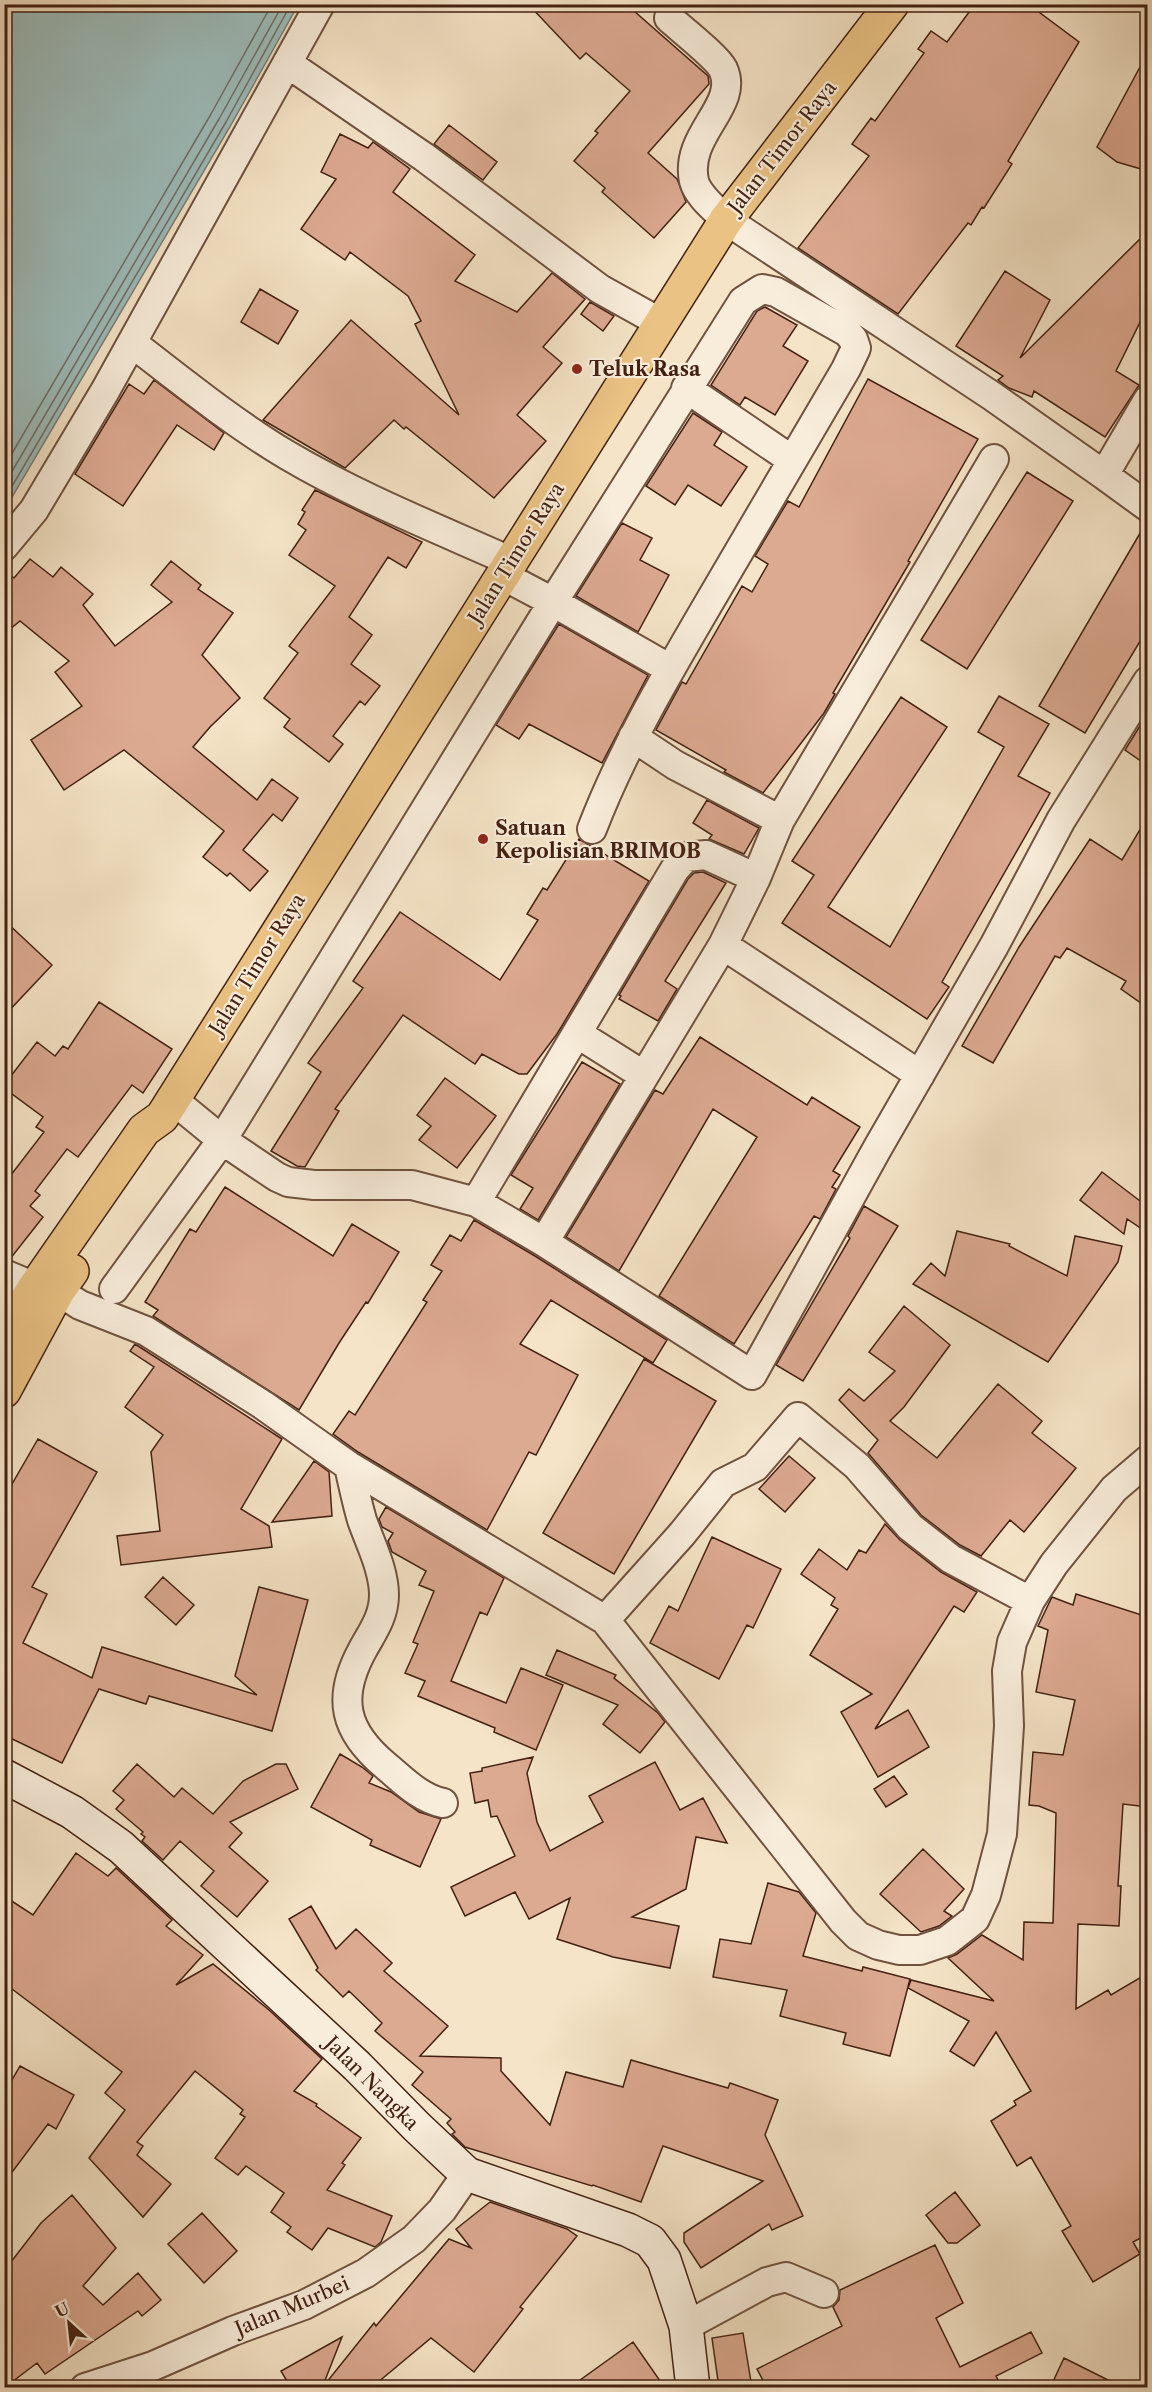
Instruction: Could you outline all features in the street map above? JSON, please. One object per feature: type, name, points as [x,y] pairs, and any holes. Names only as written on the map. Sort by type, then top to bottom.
[{"type":"highway","name":"Jalan Timor Raya","points":[[4,1337],[47,1289],[160,1142],[167,1108],[726,220],[892,4]]},
{"type":"highway","name":"Jalan Timor Raya","points":[[4,1391],[47,1289]]},
{"type":"street","points":[[4,546],[34,510],[132,343],[320,4]]},
{"type":"street","points":[[669,18],[722,67],[726,81],[726,91],[718,110],[694,152],[694,181],[702,196],[726,220],[992,396],[1148,507]]},
{"type":"street","points":[[287,63],[424,157],[600,289],[661,323]]},
{"type":"street","points":[[114,1289],[222,1140],[553,602],[743,301],[752,293],[762,289],[776,292],[847,332],[856,348],[846,369],[670,669],[633,737],[592,830]]},
{"type":"street","points":[[132,343],[245,427],[288,455],[506,568],[553,602],[670,669]]},
{"type":"street","points":[[686,388],[792,459]]},
{"type":"street","points":[[1104,475],[1148,400]]},
{"type":"street","points":[[544,1242],[643,1075],[704,980],[756,878],[780,820],[994,459]]},
{"type":"street","points":[[167,1108],[288,1182],[314,1185],[412,1185],[476,1202],[544,1242],[752,1375],[994,946],[1061,820],[1148,681]]},
{"type":"street","points":[[633,737],[675,765],[780,820]]},
{"type":"street","points":[[476,1202],[675,869],[686,857],[706,855],[756,878]]},
{"type":"street","points":[[723,945],[920,1075]]},
{"type":"street","points":[[578,1034],[643,1075]]},
{"type":"street","points":[[4,1274],[47,1289],[80,1305],[146,1331],[263,1405],[349,1466],[605,1620],[851,1929],[858,1936],[878,1945],[899,1950],[920,1950],[947,1941],[975,1919],[987,1894],[1002,1834],[1009,1726],[1007,1671],[1012,1642],[1030,1600],[1054,1564],[1114,1489],[1148,1460]]},
{"type":"street","points":[[605,1620],[682,1534],[723,1483],[755,1467],[798,1417],[857,1466],[910,1527],[951,1559],[1030,1600]]},
{"type":"street","points":[[349,1466],[361,1516],[383,1583],[384,1597],[380,1621],[351,1673],[346,1694],[348,1710],[354,1728],[366,1750],[417,1792],[430,1800],[443,1803]]},
{"type":"street","name":"Jalan Nangka","points":[[4,1776],[72,1812],[121,1847],[357,2066],[467,2174],[628,2230],[650,2241],[664,2260],[686,2326],[693,2388]]},
{"type":"street","name":"Jalan Murbei","points":[[85,2388],[158,2377],[233,2331],[303,2305],[366,2273],[414,2239],[442,2210],[467,2174]]},
{"type":"street","points":[[686,2326],[767,2282],[786,2277],[824,2293]]},
{"type":"water","points":[[5,4],[298,5],[231,125],[5,509]]},
{"type":"building","points":[[528,4],[626,4],[708,76],[709,84],[648,153],[677,179],[686,202],[654,238],[602,192],[605,188],[574,161],[598,133],[595,131],[630,91],[586,53],[580,59]]},
{"type":"building","points":[[975,4],[1028,4],[1079,42],[1008,161],[1012,164],[984,208],[982,207],[971,225],[968,223],[898,314],[798,248],[869,156],[852,144],[871,118],[875,121],[924,53],[918,49],[931,31],[947,42]]},
{"type":"building","points":[[1148,52],[1148,171],[1117,162],[1097,147]]},
{"type":"building","points":[[449,125],[497,162],[483,180],[434,144]]},
{"type":"building","points":[[340,134],[368,148],[373,142],[410,169],[393,192],[475,255],[455,281],[517,312],[552,273],[585,299],[543,347],[562,363],[517,415],[546,441],[494,498],[406,427],[404,429],[394,420],[345,468],[263,420],[351,320],[459,415],[415,324],[421,321],[408,296],[350,252],[345,260],[301,229],[336,179],[321,172]]},
{"type":"building","points":[[1148,231],[1148,306],[1116,371],[1139,385],[1105,437],[1034,391],[1032,397],[1009,388],[998,380],[1003,376],[956,346],[1005,271],[1050,300],[1020,358]]},
{"type":"building","points":[[260,289],[298,311],[278,344],[241,322]]},
{"type":"building","points":[[590,302],[614,316],[603,331],[581,314]]},
{"type":"building","points":[[765,307],[797,325],[783,346],[808,361],[775,415],[745,397],[740,405],[711,385],[757,311]]},
{"type":"building","points":[[868,379],[978,439],[908,561],[910,562],[833,693],[835,694],[824,713],[763,793],[656,730],[682,682],[686,684],[742,586],[752,592],[768,564],[755,556],[788,501],[799,507]]},
{"type":"building","points":[[154,380],[224,433],[214,450],[177,425],[123,506],[75,474],[129,384],[144,394]]},
{"type":"building","points":[[693,413],[722,432],[714,445],[747,467],[721,506],[688,485],[675,505],[646,486]]},
{"type":"building","points":[[1027,472],[1073,501],[967,669],[921,640]]},
{"type":"building","points":[[315,490],[422,542],[406,568],[388,557],[349,617],[372,635],[351,664],[380,686],[365,705],[360,701],[333,736],[343,744],[329,762],[284,727],[290,719],[264,698],[298,653],[289,646],[335,586],[289,555],[306,530],[298,524],[305,512],[302,510]]},
{"type":"building","points":[[622,523],[652,538],[640,560],[669,575],[638,632],[576,596]]},
{"type":"building","points":[[1146,523],[1148,628],[1085,733],[1039,706]]},
{"type":"building","points":[[30,559],[53,577],[61,567],[93,594],[83,605],[115,646],[172,602],[151,585],[171,561],[201,585],[198,589],[233,613],[202,655],[240,698],[193,747],[257,800],[272,779],[298,798],[282,821],[273,814],[243,850],[268,871],[250,891],[230,873],[227,876],[203,857],[224,831],[124,750],[64,790],[31,740],[82,706],[55,672],[69,661],[20,621],[4,634],[4,570],[14,578]]},
{"type":"building","points":[[559,624],[648,675],[602,763],[529,724],[519,739],[496,725]]},
{"type":"building","points":[[999,696],[1049,724],[1018,776],[1050,793],[942,982],[949,987],[927,1019],[782,923],[814,875],[792,861],[901,697],[947,727],[828,907],[890,947],[1004,747],[978,732]]},
{"type":"building","points":[[1148,713],[1148,766],[1125,750]]},
{"type":"building","points":[[707,800],[759,828],[744,854],[709,839],[712,835],[693,823]]},
{"type":"building","points":[[1148,816],[1148,1008],[1121,989],[1126,981],[1067,948],[1060,958],[1055,956],[993,1063],[962,1046],[1019,947],[1090,839],[1122,860]]},
{"type":"building","points":[[579,839],[649,881],[557,1034],[527,1074],[519,1074],[482,1054],[475,1064],[403,1015],[335,1109],[339,1111],[305,1167],[297,1166],[271,1151],[321,1072],[308,1063],[363,988],[353,981],[400,912],[500,980],[538,920],[527,914],[543,888],[547,890]]},
{"type":"building","points":[[703,872],[726,883],[665,981],[677,989],[658,1021],[619,999],[621,996],[619,995],[688,879],[694,873]]},
{"type":"building","points":[[4,920],[52,965],[4,1016]]},
{"type":"building","points":[[99,1002],[172,1049],[143,1093],[132,1085],[78,1157],[67,1149],[35,1191],[40,1195],[30,1206],[43,1217],[10,1259],[4,1258],[4,1184],[44,1132],[36,1127],[43,1117],[4,1088],[4,1085],[37,1042],[55,1056],[63,1046],[68,1049]]},
{"type":"building","points":[[700,1037],[807,1105],[812,1097],[860,1127],[833,1171],[840,1175],[832,1187],[836,1189],[820,1219],[814,1216],[734,1344],[659,1296],[757,1137],[713,1109],[619,1271],[566,1237],[655,1090],[663,1094]]},
{"type":"building","points":[[582,1062],[620,1084],[538,1220],[520,1209],[533,1188],[511,1175]]},
{"type":"building","points":[[445,1078],[496,1116],[457,1168],[419,1140],[431,1126],[417,1115]]},
{"type":"building","points":[[1102,1172],[1148,1207],[1148,1233],[1127,1219],[1124,1234],[1080,1200]]},
{"type":"building","points":[[225,1187],[333,1256],[352,1224],[399,1252],[368,1303],[366,1302],[339,1343],[299,1410],[153,1316],[158,1310],[145,1302],[190,1229],[196,1232]]},
{"type":"building","points":[[864,1206],[898,1226],[803,1381],[776,1365],[850,1238],[848,1236]]},
{"type":"building","points":[[474,1220],[667,1340],[653,1363],[551,1300],[520,1344],[578,1375],[536,1455],[529,1452],[487,1530],[358,1452],[333,1434],[349,1411],[355,1415],[427,1302],[423,1300],[442,1271],[431,1265],[450,1235],[461,1241]]},
{"type":"building","points":[[957,1231],[1010,1244],[1009,1246],[1067,1276],[1075,1236],[1122,1246],[1118,1262],[1048,1362],[913,1284],[931,1263],[945,1276]]},
{"type":"building","points":[[904,1306],[950,1345],[904,1407],[890,1421],[937,1458],[998,1384],[1042,1421],[1032,1433],[1076,1468],[1024,1532],[1010,1520],[981,1556],[960,1545],[921,1515],[868,1453],[878,1440],[839,1400],[849,1389],[864,1401],[895,1371],[869,1352]]},
{"type":"building","points":[[135,1344],[282,1439],[241,1509],[269,1526],[272,1547],[121,1565],[117,1536],[160,1531],[151,1452],[163,1435],[125,1407],[154,1367],[130,1351]]},
{"type":"building","points":[[644,1359],[716,1401],[614,1574],[543,1533]]},
{"type":"building","points":[[38,1439],[97,1472],[32,1587],[47,1594],[23,1643],[92,1678],[102,1647],[257,1695],[235,1676],[259,1587],[308,1600],[272,1731],[149,1696],[146,1704],[99,1689],[62,1763],[4,1735],[4,1498]]},
{"type":"building","points":[[789,1456],[815,1478],[785,1512],[759,1489]]},
{"type":"building","points":[[314,1461],[329,1472],[332,1516],[272,1522]]},
{"type":"building","points":[[386,1507],[504,1578],[487,1615],[480,1612],[451,1681],[506,1703],[521,1668],[563,1685],[536,1750],[494,1732],[495,1728],[418,1696],[425,1681],[405,1673],[418,1644],[413,1642],[434,1591],[419,1585],[426,1571],[392,1552],[388,1541],[393,1533],[382,1527],[379,1519]]},
{"type":"building","points":[[885,1524],[900,1540],[941,1572],[977,1592],[964,1612],[954,1606],[875,1729],[908,1710],[929,1747],[878,1777],[841,1712],[872,1694],[810,1655],[838,1609],[831,1605],[835,1598],[801,1574],[819,1549],[847,1570],[859,1550],[866,1553]]},
{"type":"building","points":[[712,1537],[781,1569],[753,1628],[747,1625],[719,1679],[650,1643],[669,1606],[678,1611]]},
{"type":"building","points":[[163,1577],[194,1605],[176,1625],[145,1597]]},
{"type":"building","points":[[1076,1594],[1148,1617],[1148,1807],[1123,1804],[1118,1886],[1121,1886],[1119,1926],[1078,1924],[1076,2009],[1108,1990],[1111,1995],[1148,1973],[1148,2234],[1133,2242],[1140,2254],[1093,2282],[1062,2231],[1071,2226],[1031,2157],[1017,2166],[991,2121],[1016,2105],[1014,2101],[1031,2091],[996,2032],[974,2066],[950,2051],[969,2021],[908,1988],[911,1980],[994,2001],[948,1958],[982,1935],[1023,1960],[1024,1922],[1053,1923],[1056,1813],[1039,1806],[1029,1805],[1033,1752],[1063,1755],[1075,1700],[1036,1692],[1048,1630],[1038,1626],[1052,1597],[1073,1605]]},
{"type":"building","points":[[557,1650],[616,1675],[614,1678],[658,1713],[665,1722],[640,1753],[603,1724],[618,1705],[546,1675]]},
{"type":"building","points":[[340,1754],[373,1776],[369,1783],[391,1792],[419,1812],[441,1819],[420,1867],[370,1845],[372,1840],[311,1807]]},
{"type":"building","points":[[533,1757],[527,1773],[537,1822],[550,1851],[603,1822],[589,1796],[655,1762],[680,1810],[703,1798],[727,1843],[696,1837],[686,1889],[632,1917],[679,1926],[670,1968],[613,1957],[557,1939],[570,1898],[529,1919],[515,1892],[465,1916],[451,1887],[515,1856],[497,1816],[491,1817],[488,1800],[475,1803],[470,1773],[482,1771],[482,1768]]},
{"type":"building","points":[[137,1764],[174,1797],[182,1788],[213,1814],[243,1781],[276,1764],[286,1764],[298,1789],[230,1822],[242,1833],[229,1847],[268,1881],[237,1917],[201,1886],[214,1871],[180,1841],[163,1860],[142,1841],[145,1837],[141,1834],[143,1832],[116,1809],[124,1800],[113,1791]]},
{"type":"building","points":[[894,1776],[907,1794],[886,1807],[874,1789]]},
{"type":"building","points":[[923,1849],[964,1889],[944,1911],[952,1916],[939,1926],[921,1932],[880,1894]]},
{"type":"building","points":[[76,1853],[108,1876],[116,1868],[172,1920],[166,1926],[203,1955],[176,1985],[213,1964],[269,2010],[322,2059],[294,2091],[317,2104],[316,2106],[361,2138],[342,2163],[345,2165],[327,2190],[392,2216],[381,2242],[375,2247],[328,2228],[312,2250],[287,2232],[291,2227],[271,2212],[284,2193],[246,2166],[238,2175],[215,2158],[245,2117],[240,2114],[243,2110],[195,2071],[137,2142],[143,2146],[137,2155],[171,2184],[143,2217],[89,2158],[125,2110],[105,2093],[122,2072],[4,1983],[4,1896],[33,1915]]},
{"type":"building","points":[[768,1883],[799,1892],[816,1913],[803,1956],[862,1971],[863,1967],[910,1979],[890,2056],[843,2044],[846,2033],[780,2016],[787,1990],[713,1977],[720,1939],[751,1944]]},
{"type":"building","points":[[311,1906],[336,1949],[356,1929],[392,1963],[384,1971],[448,2026],[420,2056],[501,2058],[501,2071],[550,2125],[566,2072],[623,2087],[631,2060],[728,2088],[730,2083],[778,2100],[765,2135],[803,2216],[772,2230],[769,2224],[701,2268],[684,2242],[684,2233],[763,2181],[663,2146],[641,2202],[593,2185],[465,2147],[452,2134],[455,2132],[447,2123],[451,2119],[412,2085],[423,2072],[375,2031],[382,2023],[349,1991],[343,1997],[316,1970],[318,1968],[289,1919]]},
{"type":"building","points":[[20,2066],[74,2095],[56,2129],[48,2124],[4,2183],[4,2094]]},
{"type":"building","points":[[955,2192],[980,2225],[957,2243],[948,2243],[926,2215]]},
{"type":"building","points":[[72,2195],[116,2248],[83,2286],[103,2305],[138,2273],[161,2300],[142,2316],[138,2311],[45,2374],[37,2363],[4,2388],[4,2271],[41,2223]]},
{"type":"building","points":[[490,2202],[567,2229],[577,2236],[520,2307],[523,2309],[474,2372],[431,2338],[371,2388],[322,2388],[374,2323],[376,2326],[449,2239],[471,2248],[456,2229]]},
{"type":"building","points":[[202,2213],[237,2251],[204,2283],[168,2244]]},
{"type":"building","points":[[935,2245],[963,2303],[936,2318],[960,2367],[1031,2332],[1042,2353],[996,2376],[998,2380],[983,2388],[767,2388],[757,2369],[842,2326],[833,2307],[839,2300],[840,2290]]},
{"type":"building","points":[[743,2333],[752,2388],[719,2388],[712,2338]]},
{"type":"building","points":[[342,2337],[322,2388],[291,2388],[281,2371]]},
{"type":"building","points":[[633,2342],[665,2388],[569,2388]]},
{"type":"building","points":[[1064,2358],[1124,2388],[1050,2388]]},
{"type":"place","name":"Teluk Rasa","points":[[577,369]]},
{"type":"place","name":"Satuan Kepolisian BRIMOB","points":[[483,839]]}]
